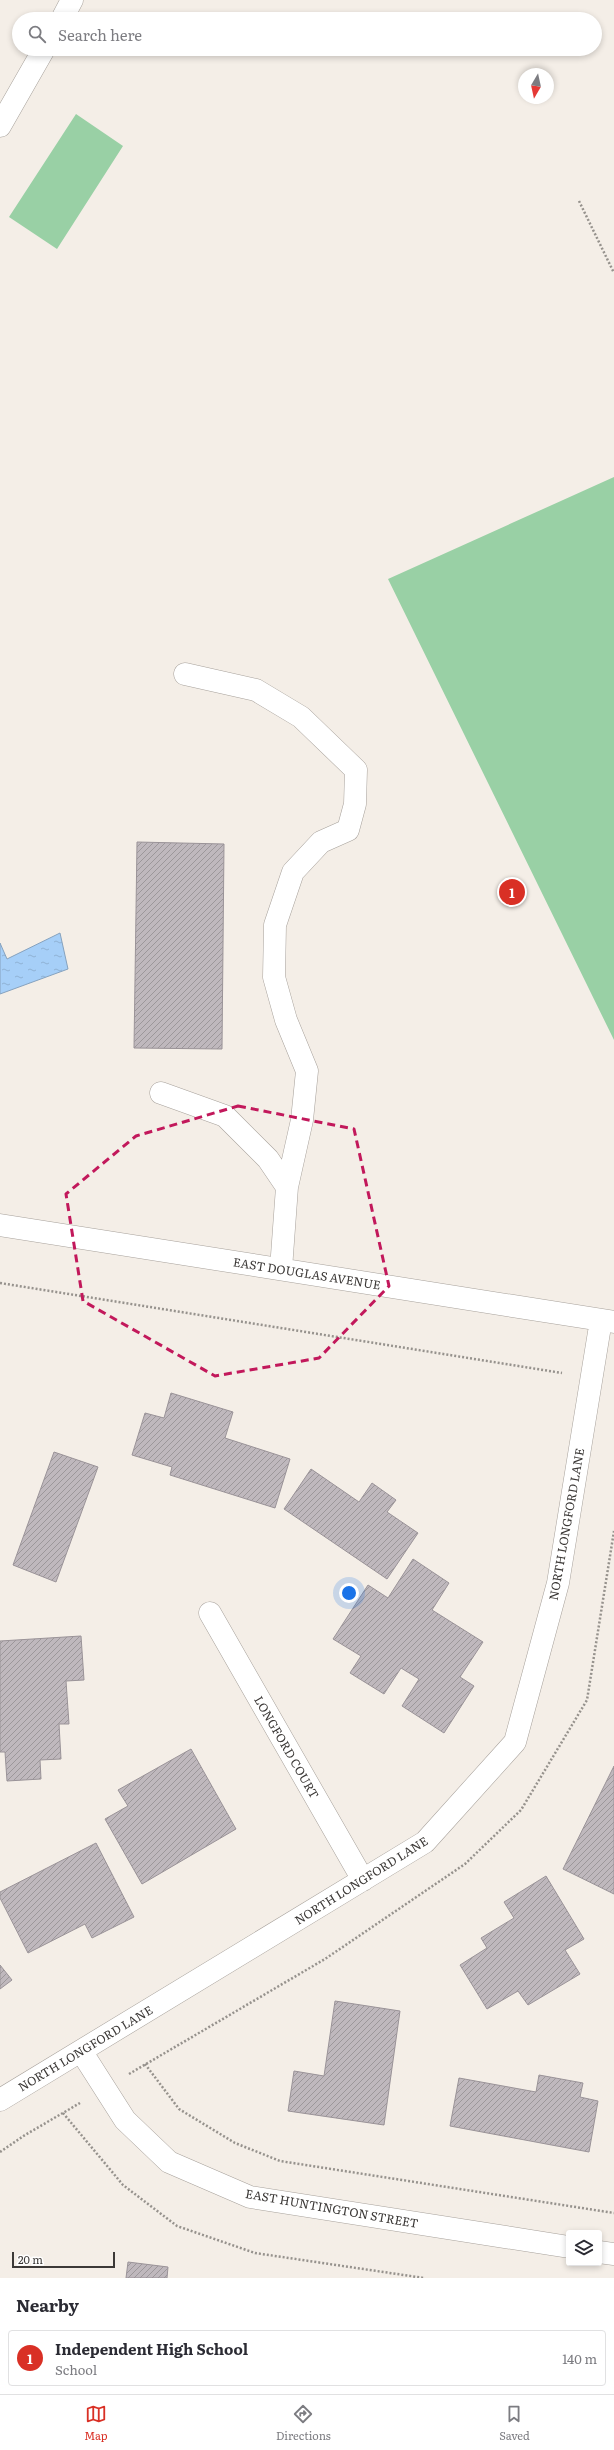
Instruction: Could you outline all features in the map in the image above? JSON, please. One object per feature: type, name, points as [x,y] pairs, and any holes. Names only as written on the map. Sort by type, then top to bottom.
[{"type":"street","points":[[66,12],[72,0]]},
{"type":"street","points":[[0,126],[40,56]]},
{"type":"street","points":[[185,674],[256,690],[301,717],[356,770],[355,804],[348,830],[321,842],[293,872],[275,925],[274,977],[286,1020],[307,1071],[302,1120],[287,1187],[281,1269]]},
{"type":"street","points":[[161,1093],[225,1116],[268,1159],[287,1187]]},
{"type":"street","name":"EAST DOUGLAS AVENUE","points":[[0,1225],[607,1321]]},
{"type":"street","name":"NORTH LONGFORD LANE","points":[[0,2100],[425,1842],[515,1742],[558,1583],[592,1378],[607,1321]]},
{"type":"street","name":"LONGFORD COURT","points":[[210,1613],[363,1880]]},
{"type":"street","name":"EAST HUNTINGTON STREET","points":[[81,2051],[126,2120],[169,2162],[250,2196],[566,2247]]},
{"type":"street","points":[[602,2252],[614,2254]]},
{"type":"path","points":[[579,201],[614,272]]},
{"type":"path","points":[[0,1283],[592,1378]]},
{"type":"path","points":[[145,2064],[180,2109],[235,2143],[280,2162],[614,2213]]},
{"type":"path","points":[[63,2113],[123,2185],[178,2226],[255,2253],[424,2278]]},
{"type":"highlighted area","points":[[238,1106],[354,1129],[389,1286],[319,1358],[215,1376],[83,1301],[66,1194],[136,1136]]},
{"type":"green space","points":[[76,114],[123,146],[57,249],[9,217]]},
{"type":"green space","points":[[614,477],[614,1040],[388,579]]},
{"type":"water","points":[[60,933],[68,969],[0,994],[0,943],[7,959]]},
{"type":"building","points":[[137,842],[224,844],[222,1049],[134,1048]]},
{"type":"building","points":[[171,1393],[233,1412],[225,1438],[290,1459],[275,1508],[170,1475],[172,1467],[132,1455],[145,1413],[164,1418]]},
{"type":"building","points":[[54,1452],[98,1467],[56,1582],[13,1565]]},
{"type":"building","points":[[311,1469],[359,1502],[372,1483],[396,1500],[387,1512],[418,1533],[387,1579],[284,1509]]},
{"type":"building","points":[[413,1559],[449,1583],[432,1610],[483,1642],[460,1677],[474,1686],[444,1733],[402,1706],[419,1679],[401,1668],[384,1694],[350,1673],[361,1656],[333,1639],[368,1585],[388,1598]]},
{"type":"building","points":[[81,1636],[84,1680],[66,1681],[69,1724],[59,1724],[61,1759],[40,1760],[41,1779],[7,1781],[5,1752],[0,1752],[0,1641]]},
{"type":"building","points":[[191,1749],[236,1829],[142,1884],[105,1819],[128,1806],[118,1790]]},
{"type":"building","points":[[614,1766],[614,1894],[563,1869]]},
{"type":"building","points":[[96,1843],[134,1917],[92,1938],[85,1924],[28,1953],[0,1898],[0,1892]]},
{"type":"building","points":[[546,1876],[584,1939],[565,1950],[580,1974],[528,2005],[518,1991],[487,2009],[460,1965],[487,1948],[481,1938],[514,1918],[504,1902]]},
{"type":"building","points":[[0,1965],[12,1980],[0,1989]]},
{"type":"building","points":[[335,2001],[400,2011],[384,2125],[288,2111],[294,2071],[324,2076]]},
{"type":"building","points":[[539,2075],[583,2083],[580,2097],[598,2101],[589,2152],[450,2126],[459,2078],[536,2092]]},
{"type":"building","points":[[128,2262],[168,2267],[167,2278],[126,2278]]},
{"type":"place","name":"Independent High School","points":[[512,892]]}]
